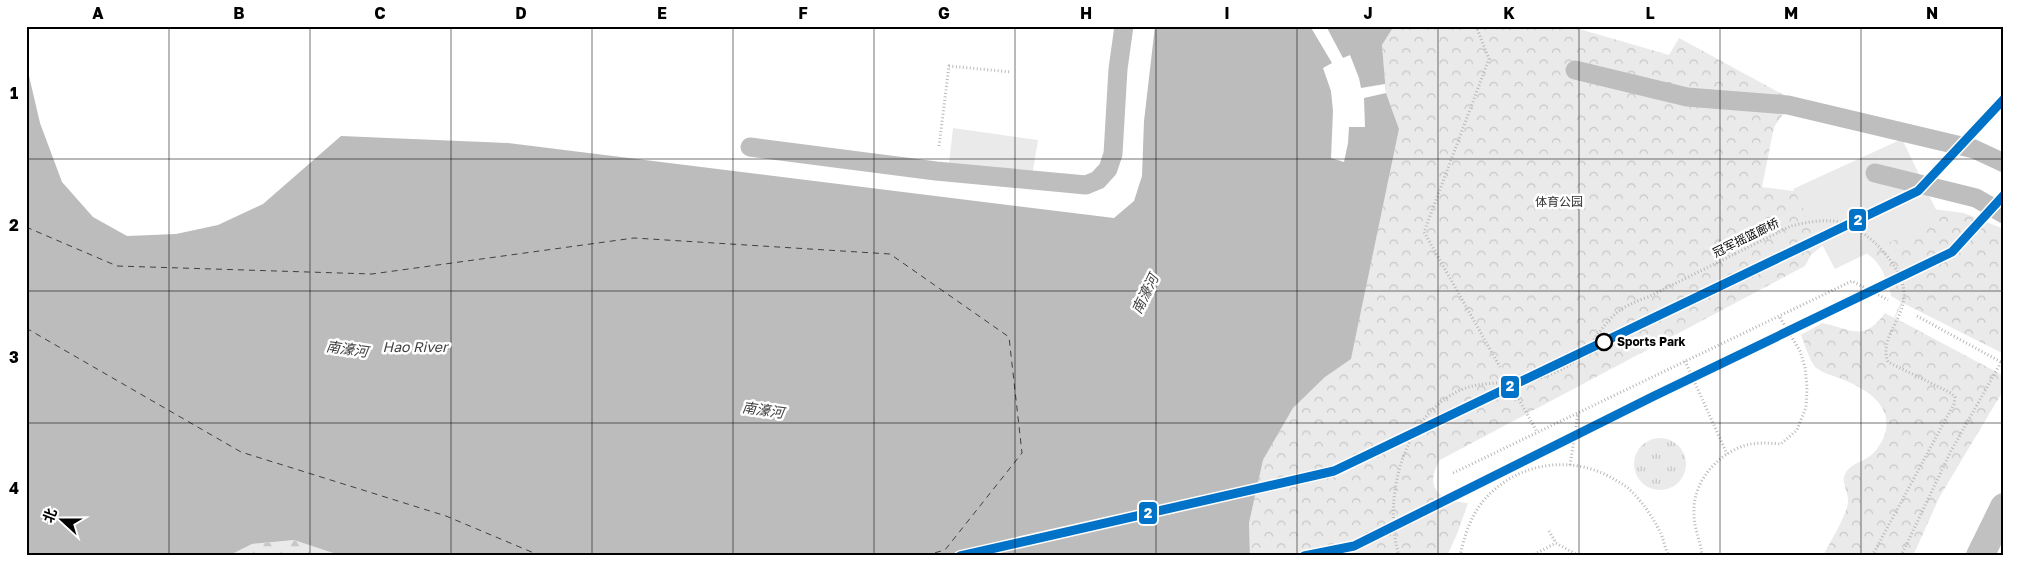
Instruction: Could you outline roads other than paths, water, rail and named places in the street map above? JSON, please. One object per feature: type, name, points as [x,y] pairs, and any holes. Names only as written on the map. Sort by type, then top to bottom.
[{"type":"main road","points":[[1980,556],[2004,507]]},
{"type":"lane","points":[[750,147],[936,171],[1086,185],[1098,180],[1108,169],[1113,154],[1118,69],[1124,26]]},
{"type":"lane","points":[[1575,70],[1687,97],[1788,105],[1974,149],[2004,163]]},
{"type":"lane","points":[[1875,173],[1976,198],[2004,214]]},
{"type":"water","name":"Hao River","points":[[1155,26],[1394,26],[1382,45],[1386,93],[1399,129],[1351,359],[1325,377],[1293,408],[1263,460],[1249,523],[1250,556],[342,556],[294,540],[252,544],[228,556],[26,556],[26,63],[40,123],[62,182],[93,217],[127,236],[176,234],[218,225],[263,204],[341,136],[507,143],[1114,218],[1134,201],[1142,176],[1144,121]]},
{"type":"place","name":"Sports Park","points":[[1604,342]]},
{"type":"park label","name":"体育公园","points":[[1559,202]]},
{"type":"water label","name":"南濠河","points":[[1145,294]]},
{"type":"water label","name":"南濠河","points":[[347,349]]},
{"type":"water label","name":"南濠河","points":[[763,410]]}]
